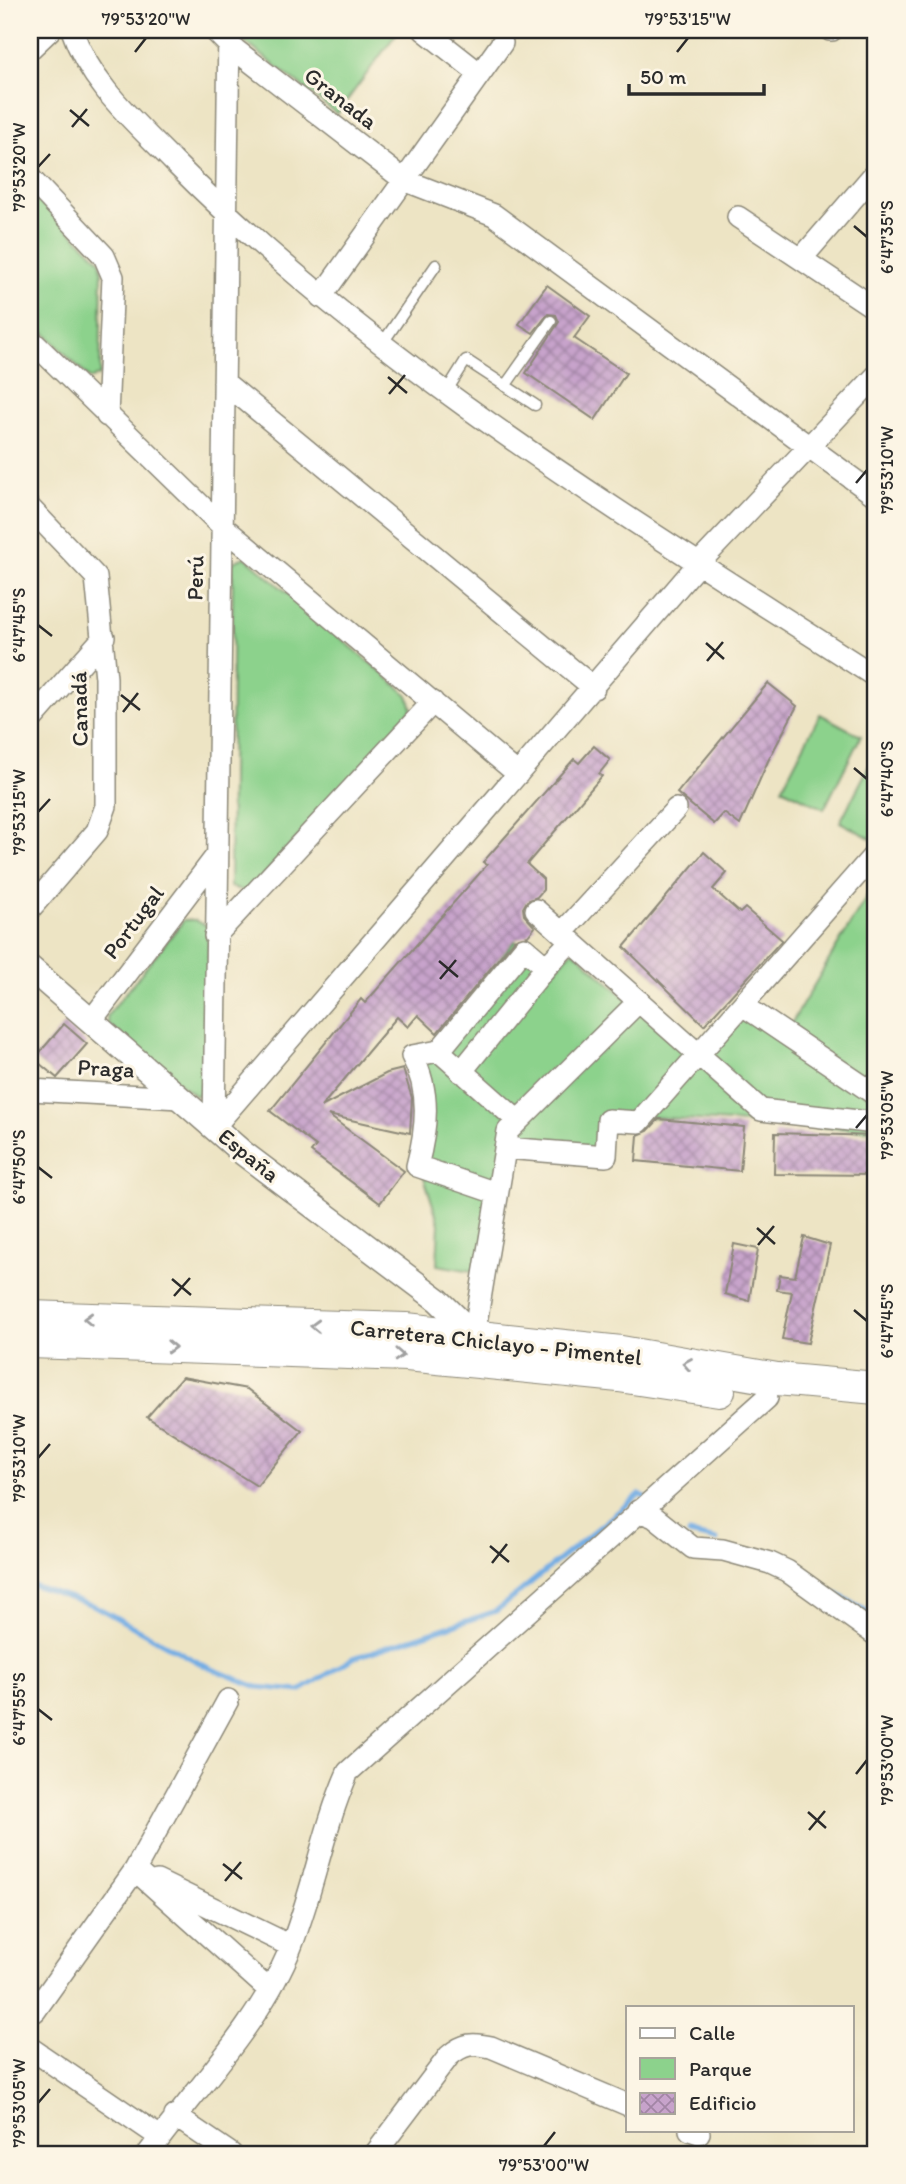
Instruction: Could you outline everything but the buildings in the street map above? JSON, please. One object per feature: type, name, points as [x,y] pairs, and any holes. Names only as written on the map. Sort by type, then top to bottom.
[{"type":"main road","name":"Carretera Chiclayo - Pimentel","points":[[30,1317],[406,1329],[621,1352],[777,1379],[876,1388]]},
{"type":"main road","name":"Carretera Chiclayo - Pimentel","points":[[30,1342],[407,1356],[620,1376],[767,1398],[876,1409]]},
{"type":"street","points":[[30,49],[50,30]]},
{"type":"street","points":[[72,30],[80,55],[115,102],[226,214],[321,297],[446,392],[699,563],[876,677]]},
{"type":"street","points":[[424,30],[480,74]]},
{"type":"street","name":"Perú","points":[[214,1128],[226,214],[224,35]]},
{"type":"street","name":"Granada","points":[[224,35],[404,180],[494,215],[876,496]]},
{"type":"street","points":[[321,297],[502,43]]},
{"type":"street","points":[[801,259],[876,172]]},
{"type":"street","points":[[30,178],[104,256],[113,277],[107,416]]},
{"type":"street","points":[[738,217],[876,309]]},
{"type":"street","points":[[30,339],[222,526],[518,774]]},
{"type":"street","points":[[214,1128],[699,563],[876,376]]},
{"type":"street","points":[[224,382],[594,688]]},
{"type":"street","name":"Canadá","points":[[30,509],[96,577],[104,637],[106,806],[97,831],[30,909]]},
{"type":"street","points":[[30,721],[104,637]]},
{"type":"street","points":[[215,936],[433,702]]},
{"type":"street","points":[[461,1072],[546,967],[566,937],[676,809]]},
{"type":"street","points":[[505,1148],[606,1156],[607,1120],[639,1122],[700,1056],[876,853]]},
{"type":"street","name":"Portugal","points":[[91,1021],[217,855]]},
{"type":"street","points":[[536,910],[761,1110],[876,1123]]},
{"type":"street","points":[[496,1193],[417,1166],[424,1141],[426,1106],[424,1088],[411,1056],[439,1051],[524,948],[546,967]]},
{"type":"street","name":"España","points":[[30,968],[214,1128],[438,1300],[474,1335]]},
{"type":"street","points":[[474,1335],[508,1131],[639,1001]]},
{"type":"street","points":[[744,1006],[876,1096]]},
{"type":"street","points":[[476,1008],[499,1026]]},
{"type":"street","points":[[439,1051],[518,1121]]},
{"type":"street","points":[[30,1075],[39,1090]]},
{"type":"street","name":"Praga","points":[[39,1090],[180,1098]]},
{"type":"street","points":[[30,2048],[154,2146],[258,2009],[269,1990],[290,1946],[335,1802],[348,1772],[645,1503],[767,1398]]},
{"type":"street","points":[[645,1503],[654,1517],[693,1548],[723,1550],[787,1571],[876,1635]]},
{"type":"street","points":[[35,2011],[135,1870],[228,1700]]},
{"type":"street","points":[[135,1870],[290,1946]]},
{"type":"street","points":[[135,1870],[269,1990]]},
{"type":"street","points":[[375,2154],[449,2056],[460,2046],[474,2043],[491,2046],[626,2104]]},
{"type":"street","points":[[175,2116],[231,2154]]},
{"type":"lane","points":[[382,344],[436,265]]},
{"type":"lane","points":[[505,386],[551,321]]},
{"type":"lane","points":[[446,392],[466,360],[535,405]]},
{"type":"green space","points":[[245,30],[399,30],[337,114],[245,42]]},
{"type":"green space","points":[[36,198],[100,260],[100,375],[90,379],[30,318],[30,205]]},
{"type":"green space","points":[[245,557],[408,695],[412,709],[248,893],[230,887],[233,562]]},
{"type":"green space","points":[[820,714],[861,736],[824,809],[782,788]]},
{"type":"green space","points":[[876,753],[876,841],[840,822]]},
{"type":"green space","points":[[876,881],[876,1088],[788,1029]]},
{"type":"green space","points":[[184,920],[195,920],[209,927],[204,1091],[195,1096],[109,1025],[107,1016]]},
{"type":"green space","points":[[515,941],[553,972],[573,950],[699,1065],[745,1012],[876,1101],[876,1131],[603,1114],[600,1150],[520,1146],[524,1121],[435,1044]]},
{"type":"green space","points":[[428,1049],[518,1124],[490,1274],[437,1265],[439,1224],[422,1171],[420,1058]]},
{"type":"waterway","points":[[30,1584],[95,1606],[205,1666],[257,1687],[300,1691],[353,1658],[496,1611],[640,1494],[646,1498]]},
{"type":"waterway","points":[[689,1534],[717,1540]]},
{"type":"waterway","points":[[836,1594],[876,1616]]}]
